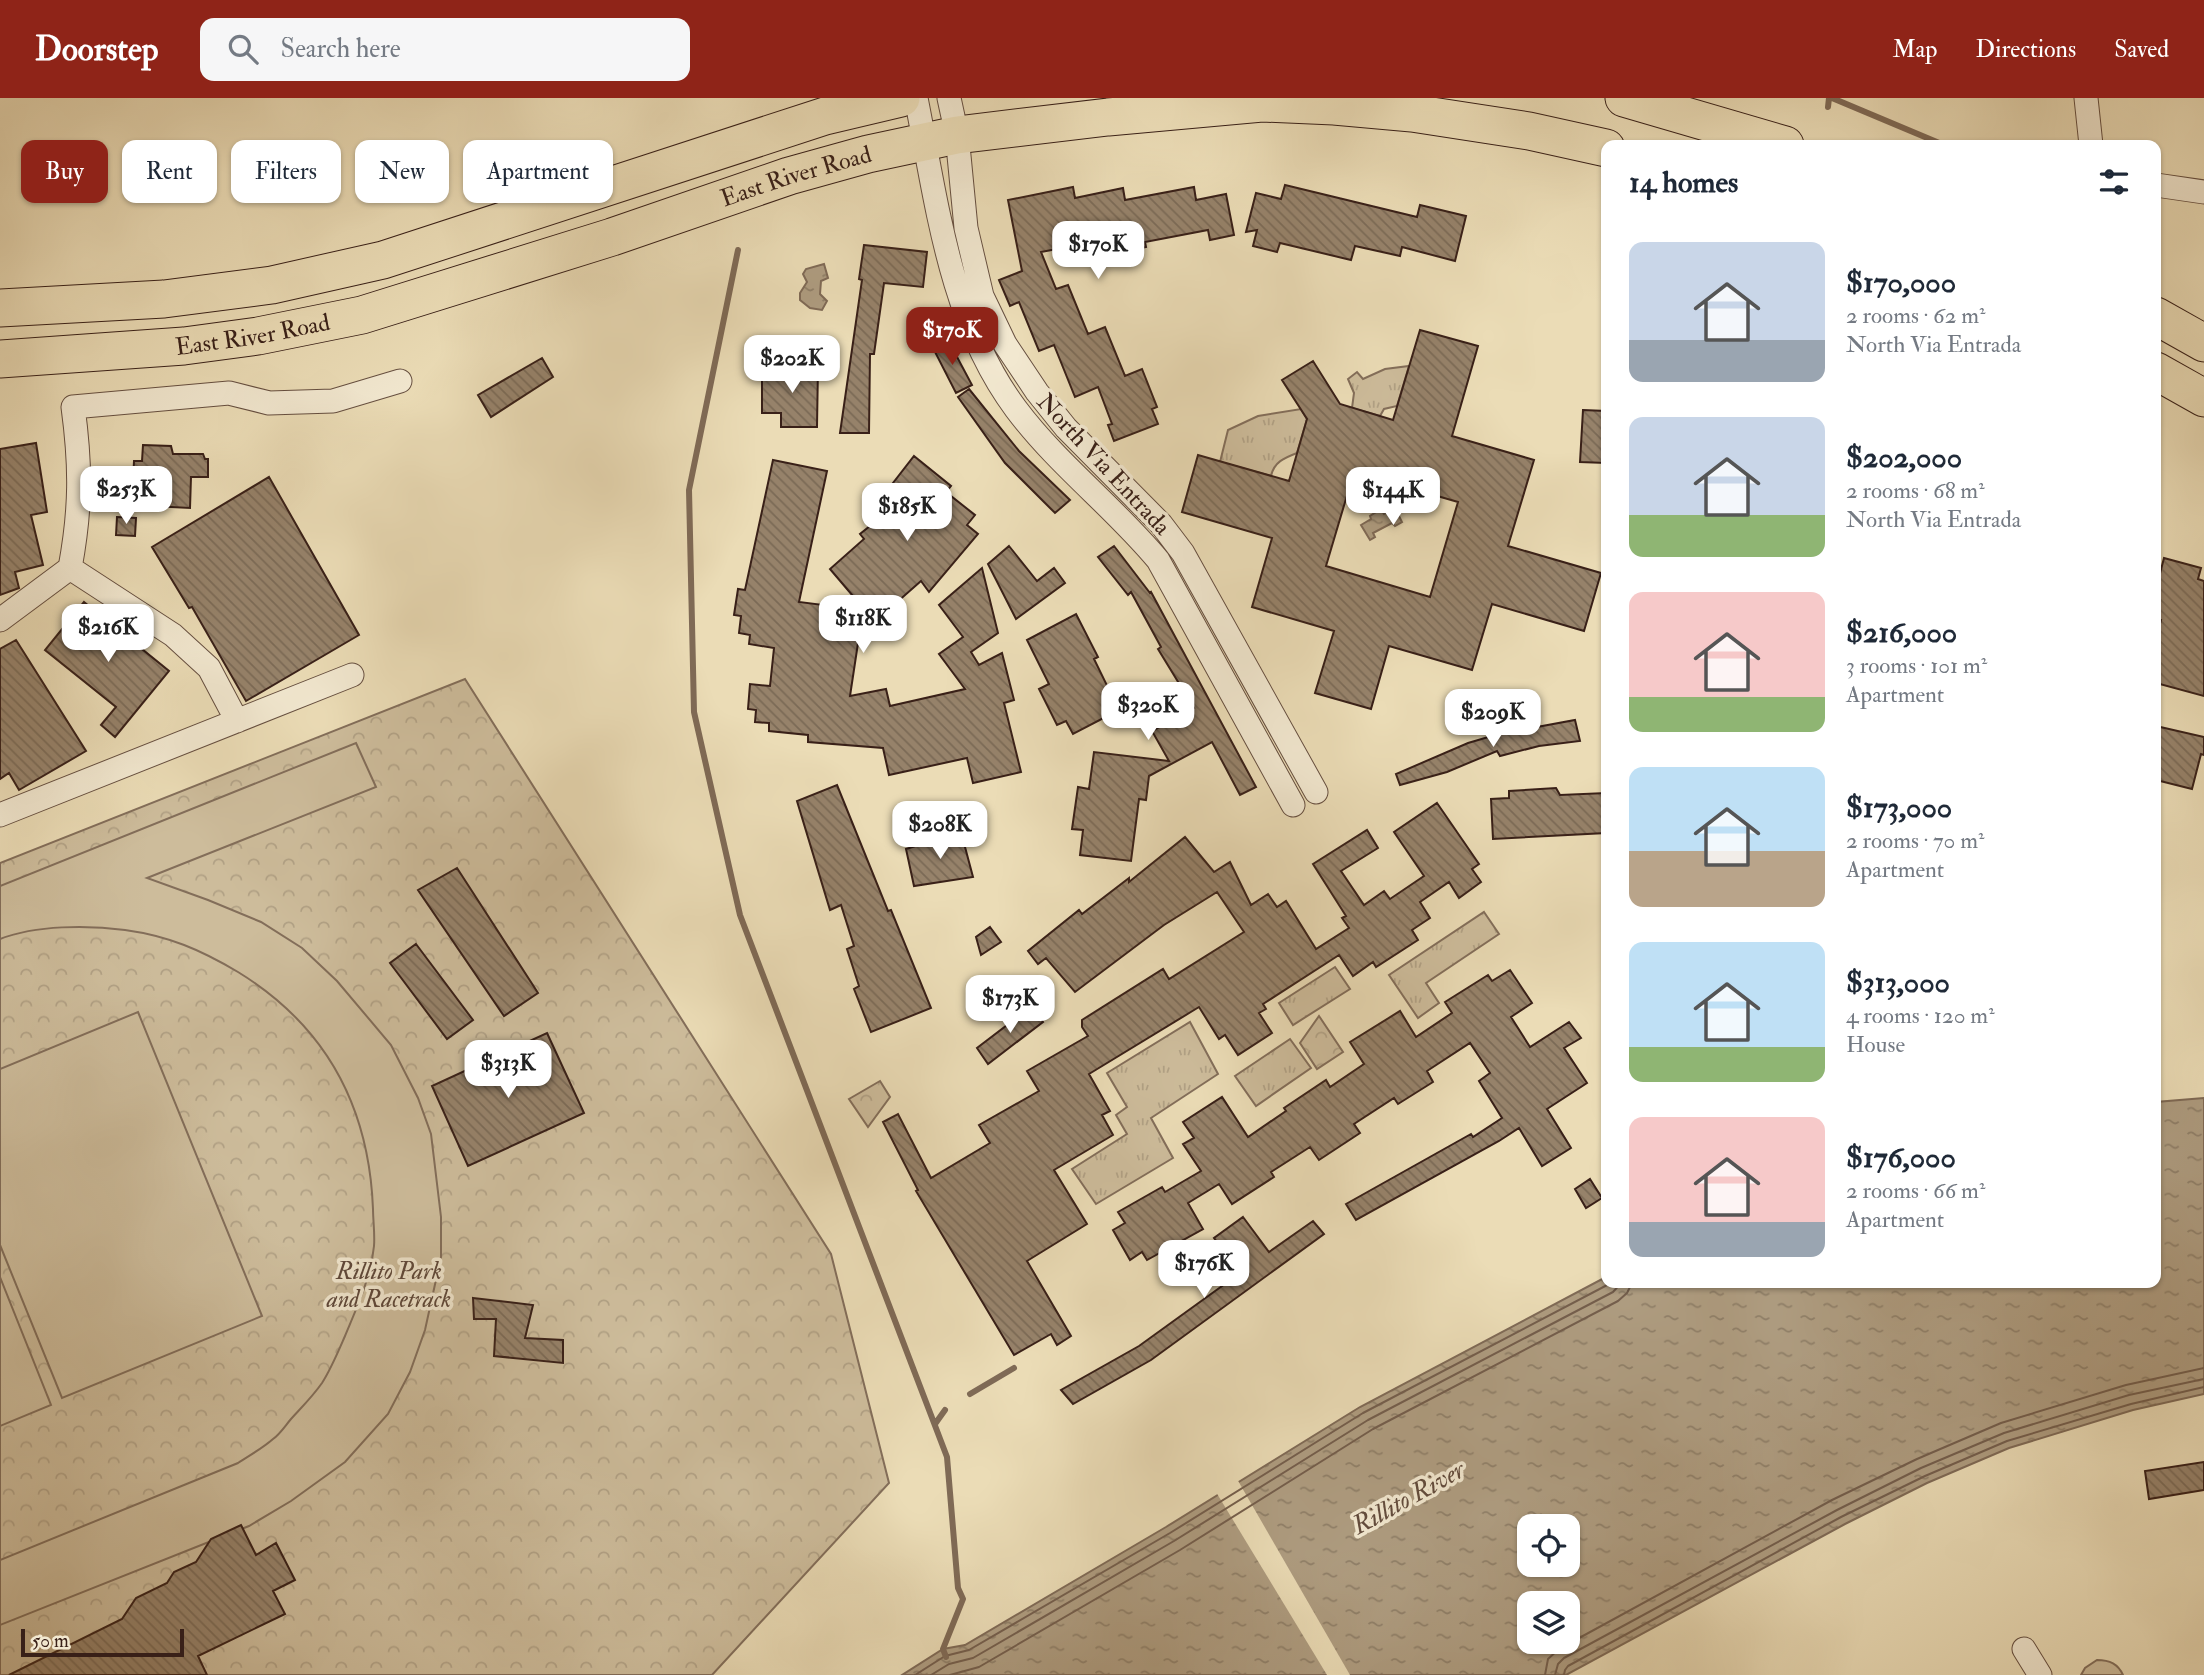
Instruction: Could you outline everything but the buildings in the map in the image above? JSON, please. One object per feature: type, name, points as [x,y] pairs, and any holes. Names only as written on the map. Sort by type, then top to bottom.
[{"type":"main road","name":"East River Road","points":[[0,308],[163,299],[272,285],[383,260],[825,116],[901,98]]},
{"type":"main road","points":[[1624,98],[1768,140]]},
{"type":"main road","name":"East River Road","points":[[0,359],[184,346],[258,336],[362,315],[612,237],[789,176],[867,153],[941,139],[1108,117],[1262,103],[1412,113],[1529,131],[1601,147]]},
{"type":"main road","points":[[2161,319],[2204,343]]},
{"type":"main road","points":[[2161,374],[2204,398]]},
{"type":"street","name":"North Via Entrada","points":[[916,98],[941,139],[963,208],[982,296],[1005,344],[1037,392],[1066,428],[1161,524],[1183,553],[1316,792]]},
{"type":"street","name":"North Via Entrada","points":[[949,98],[941,139],[952,270],[972,327],[998,382],[1041,439],[1105,506],[1135,533],[1158,560],[1293,805]]},
{"type":"street","points":[[2086,98],[2090,140]]},
{"type":"street","points":[[2161,186],[2204,192]]},
{"type":"street","points":[[0,620],[70,568],[80,489],[73,407],[229,393],[269,403],[333,401],[400,381]]},
{"type":"street","points":[[70,568],[173,635],[209,668],[237,721]]},
{"type":"street","points":[[0,815],[352,675]]},
{"type":"street","points":[[2024,1649],[2040,1675]]},
{"type":"green space","points":[[1409,366],[1397,406],[1384,409],[1380,416],[1352,408],[1354,393],[1348,379],[1357,372],[1363,379],[1385,369]]},
{"type":"green space","points":[[1301,409],[1307,419],[1297,453],[1277,464],[1271,476],[1220,462],[1228,430],[1258,416]]},
{"type":"green space","name":"Rillito Park and Racetrack","points":[[465,679],[831,1254],[889,1483],[712,1675],[0,1675],[0,863]]},
{"type":"green space","points":[[356,743],[376,787],[147,878],[261,922],[302,948],[337,981],[391,1045],[418,1098],[431,1134],[441,1217],[441,1257],[425,1330],[410,1372],[388,1414],[345,1462],[291,1501],[249,1526],[0,1625],[0,1560],[238,1463],[278,1435],[318,1388],[331,1366],[367,1280],[374,1237],[370,1171],[363,1136],[352,1103],[337,1072],[296,1017],[269,993],[238,972],[198,951],[156,936],[125,930],[79,927],[30,931],[0,939],[0,886]]},
{"type":"green space","points":[[1484,912],[1499,934],[1426,983],[1439,1003],[1418,1018],[1389,975]]},
{"type":"green space","points":[[1335,967],[1350,989],[1293,1025],[1279,1003]]},
{"type":"green space","points":[[138,1012],[262,1316],[62,1398],[0,1245],[0,1069]]},
{"type":"green space","points":[[1319,1016],[1343,1052],[1317,1069],[1300,1043]]},
{"type":"green space","points":[[1190,1022],[1218,1074],[1151,1118],[1173,1158],[1096,1204],[1072,1169],[1127,1134],[1116,1115],[1127,1107],[1107,1073]]},
{"type":"green space","points":[[1290,1039],[1311,1068],[1256,1106],[1235,1076]]},
{"type":"green space","points":[[880,1081],[890,1097],[868,1127],[849,1099]]},
{"type":"green space","points":[[0,1277],[51,1405],[0,1426]]},
{"type":"green space","points":[[2097,1660],[2113,1663],[2123,1675],[2081,1675],[2085,1668]]},
{"type":"water","points":[[824,264],[828,278],[821,281],[820,294],[827,301],[822,310],[810,308],[800,300],[800,293],[807,282],[803,274],[806,269]]},
{"type":"water","points":[[1395,508],[1402,522],[1395,526],[1392,523],[1373,533],[1375,537],[1370,540],[1361,525],[1381,509],[1384,514]]},
{"type":"water","name":"Rillito River","points":[[2204,1098],[2204,1394],[2133,1410],[2009,1448],[1927,1483],[1845,1524],[1566,1675],[902,1675],[943,1649],[965,1645],[1166,1527],[1360,1407],[1601,1280],[1601,1288],[2161,1288],[2161,1102]]},
{"type":"pier","points":[[1237,1479],[1350,1675],[1327,1675],[1216,1492]]},
{"type":"waterway","points":[[1828,107],[1829,98]]},
{"type":"waterway","points":[[1832,98],[1932,140]]},
{"type":"waterway","points":[[738,250],[689,490],[694,712],[740,915],[947,1457],[958,1588],[963,1599],[943,1649],[946,1657]]},
{"type":"waterway","points":[[970,1394],[1014,1368]]},
{"type":"waterway","points":[[935,1424],[945,1410]]}]
